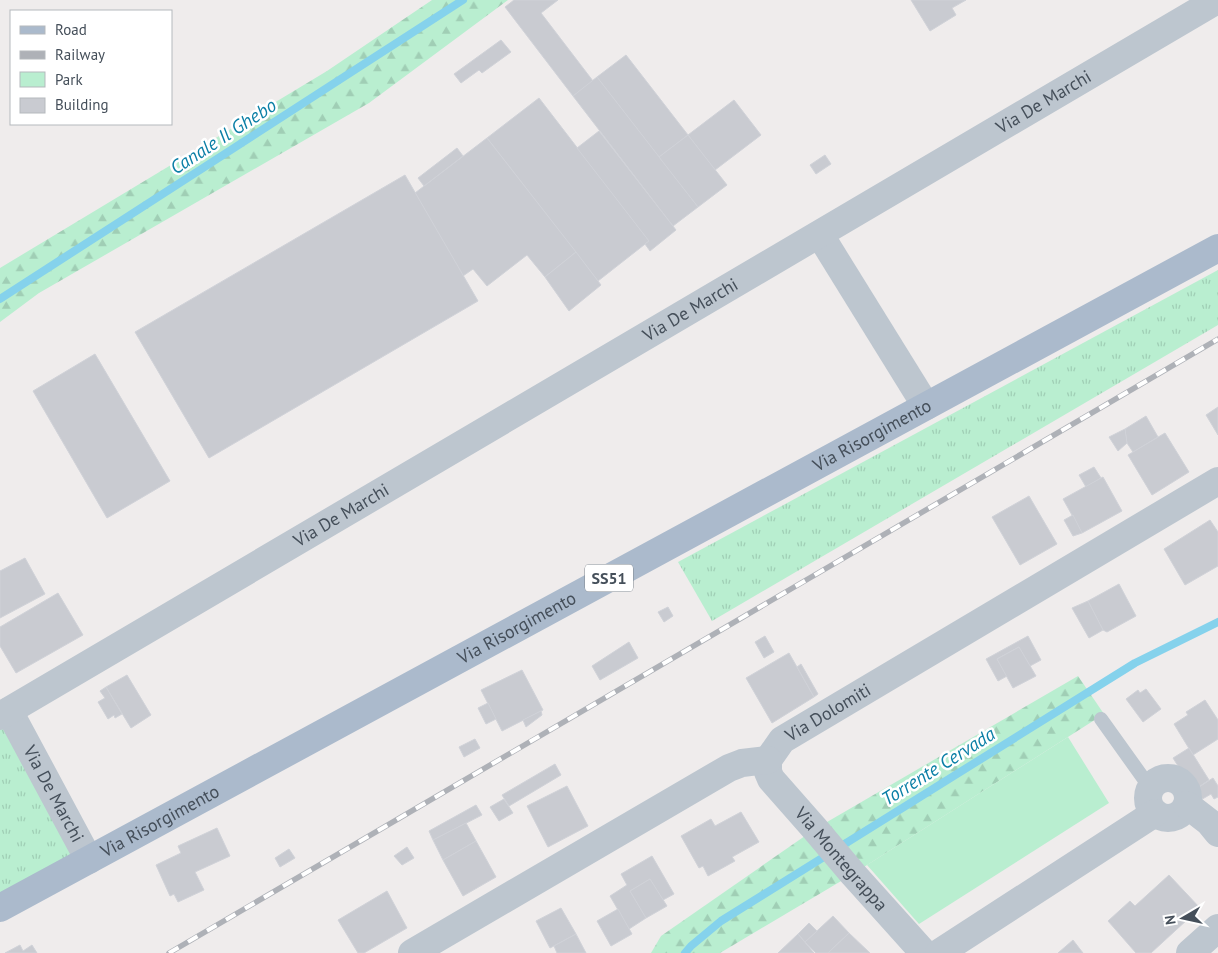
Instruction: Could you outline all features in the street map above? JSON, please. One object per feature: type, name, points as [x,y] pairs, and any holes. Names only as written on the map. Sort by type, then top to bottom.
[{"type":"main road","name":"Via Risorgimento","points":[[0,908],[1218,248]]},
{"type":"street","name":"Via De Marchi","points":[[89,860],[4,713],[1217,0]]},
{"type":"street","points":[[820,235],[926,406]]},
{"type":"street","name":"Via Dolomiti","points":[[768,760],[782,740],[1218,481]]},
{"type":"street","points":[[412,953],[729,768],[742,763],[768,760]]},
{"type":"street","name":"Via Montegrappa","points":[[768,760],[768,772],[771,779],[924,953]]},
{"type":"street","points":[[940,953],[1153,801],[1166,818],[1173,818],[1183,811],[1187,805],[1209,822],[1218,833]]},
{"type":"street","points":[[1190,953],[1218,928]]},
{"type":"lane","points":[[1101,719],[1153,801]]},
{"type":"green space","points":[[432,0],[508,0],[369,103],[39,293],[0,322],[0,268],[327,71]]},
{"type":"green space","points":[[1218,270],[1218,325],[712,621],[678,562]]},
{"type":"green space","points":[[1078,676],[1104,714],[853,874],[720,953],[651,953],[661,936],[815,829]]},
{"type":"green space","points":[[0,716],[89,860],[0,908]]},
{"type":"green space","points":[[1068,737],[1109,803],[919,924],[867,865]]},
{"type":"building","points":[[514,0],[558,0],[541,13],[593,81],[573,96],[505,7]]},
{"type":"building","points":[[911,0],[966,0],[952,8],[956,15],[930,31]]},
{"type":"building","points":[[501,40],[511,52],[482,73],[479,70],[461,83],[454,74]]},
{"type":"building","points":[[626,55],[688,135],[659,157],[597,77]]},
{"type":"building","points":[[597,77],[698,207],[673,226],[573,96]]},
{"type":"building","points":[[539,98],[649,241],[598,281],[487,138]]},
{"type":"building","points":[[734,100],[761,135],[715,170],[688,135]]},
{"type":"building","points":[[599,131],[676,230],[650,251],[645,244],[649,241],[577,148]]},
{"type":"building","points":[[688,135],[727,185],[698,207],[659,157]]},
{"type":"building","points":[[487,138],[576,252],[545,277],[527,255],[487,286],[473,269],[463,276],[415,193]]},
{"type":"building","points":[[457,148],[463,156],[424,186],[418,178]]},
{"type":"building","points":[[825,155],[831,164],[816,174],[810,165]]},
{"type":"building","points":[[405,175],[478,301],[209,458],[135,332]]},
{"type":"building","points":[[576,252],[601,285],[569,311],[545,277]]},
{"type":"building","points":[[95,354],[170,481],[107,518],[33,391]]},
{"type":"building","points":[[1218,407],[1218,435],[1206,415]]},
{"type":"building","points":[[1146,416],[1158,437],[1133,452],[1127,443],[1125,429]]},
{"type":"building","points":[[1125,429],[1127,443],[1118,451],[1109,437]]},
{"type":"building","points":[[1165,433],[1189,472],[1152,495],[1128,455]]},
{"type":"building","points":[[1094,467],[1101,478],[1086,487],[1079,475]]},
{"type":"building","points":[[1103,477],[1122,511],[1082,533],[1063,499]]},
{"type":"building","points":[[1029,496],[1057,544],[1020,565],[992,517]]},
{"type":"building","points":[[1073,515],[1082,533],[1073,536],[1064,520]]},
{"type":"building","points":[[1210,520],[1218,532],[1218,566],[1185,585],[1164,549]]},
{"type":"building","points":[[25,558],[45,594],[0,618],[0,571]]},
{"type":"building","points":[[1119,584],[1136,616],[1107,632],[1103,630],[1088,601]]},
{"type":"building","points":[[58,593],[83,635],[16,673],[0,646],[0,627]]},
{"type":"building","points":[[1088,601],[1103,630],[1089,638],[1072,608]]},
{"type":"building","points":[[668,607],[673,616],[664,622],[658,612]]},
{"type":"building","points":[[765,636],[774,652],[764,658],[755,642]]},
{"type":"building","points":[[1028,636],[1041,660],[1030,666],[1019,647],[997,659],[1007,676],[998,681],[986,659]]},
{"type":"building","points":[[629,642],[638,658],[600,680],[592,666]]},
{"type":"building","points":[[1019,647],[1036,676],[1013,688],[997,659]]},
{"type":"building","points":[[789,653],[814,697],[772,723],[746,678]]},
{"type":"building","points":[[801,664],[818,694],[814,697],[797,667]]},
{"type":"building","points":[[522,670],[543,710],[502,731],[481,690]]},
{"type":"building","points":[[127,675],[151,715],[131,728],[106,687]]},
{"type":"building","points":[[106,687],[122,714],[115,718],[114,715],[108,719],[98,702],[105,698],[100,691]]},
{"type":"building","points":[[1146,689],[1161,709],[1143,722],[1126,699],[1138,690],[1140,693]]},
{"type":"building","points":[[1205,700],[1218,720],[1218,739],[1193,755],[1174,724],[1188,715],[1186,712]]},
{"type":"building","points":[[488,703],[496,719],[486,724],[478,708]]},
{"type":"building","points":[[541,711],[542,715],[526,727],[523,720]]},
{"type":"building","points":[[475,739],[480,748],[464,757],[459,747]]},
{"type":"building","points":[[1189,748],[1209,780],[1193,791],[1185,784],[1188,782],[1173,758]]},
{"type":"building","points":[[555,764],[561,775],[509,806],[502,795]]},
{"type":"building","points":[[1213,778],[1218,786],[1218,797],[1214,799],[1211,794],[1199,801],[1193,791]]},
{"type":"building","points":[[567,786],[588,826],[548,847],[527,806]]},
{"type":"building","points":[[504,799],[513,813],[499,821],[490,807]]},
{"type":"building","points":[[476,805],[482,815],[433,840],[429,831]]},
{"type":"building","points":[[741,812],[759,842],[732,857],[735,861],[708,876],[703,866],[699,868],[681,836],[711,819],[715,826]]},
{"type":"building","points":[[466,823],[476,841],[443,860],[433,840]]},
{"type":"building","points":[[217,828],[230,856],[195,872],[204,890],[178,902],[174,894],[170,896],[156,865],[181,853],[178,846]]},
{"type":"building","points":[[476,841],[496,877],[463,896],[443,860]]},
{"type":"building","points":[[407,847],[414,858],[402,865],[394,856]]},
{"type":"building","points":[[289,849],[295,858],[280,867],[275,858]]},
{"type":"building","points":[[652,856],[674,894],[663,900],[650,879],[630,891],[646,918],[629,929],[610,896],[627,885],[621,874]]},
{"type":"building","points":[[1169,875],[1200,908],[1151,953],[1136,953],[1108,921],[1130,901],[1135,906]]},
{"type":"building","points":[[650,879],[667,906],[646,918],[630,891]]},
{"type":"building","points":[[387,891],[407,928],[364,953],[358,953],[338,920]]},
{"type":"building","points":[[561,908],[576,934],[550,948],[536,921]]},
{"type":"building","points":[[618,909],[632,934],[611,946],[597,921]]},
{"type":"building","points":[[833,916],[849,933],[828,953],[816,953],[805,942]]},
{"type":"building","points":[[809,923],[817,931],[805,942],[798,934]]},
{"type":"building","points":[[849,933],[870,953],[828,953]]},
{"type":"building","points":[[576,934],[586,953],[557,953],[554,946]]},
{"type":"building","points":[[798,934],[814,953],[778,953]]},
{"type":"building","points":[[1073,940],[1083,953],[1058,953]]},
{"type":"building","points":[[20,945],[23,951],[32,945],[37,953],[5,953]]},
{"type":"waterway","name":"Canale Il Ghebo","points":[[0,299],[463,0]]},
{"type":"waterway","name":"Torrente Cervada","points":[[685,953],[721,921],[1135,663],[1218,622]]},
{"type":"railway","points":[[169,953],[1218,339]]}]
